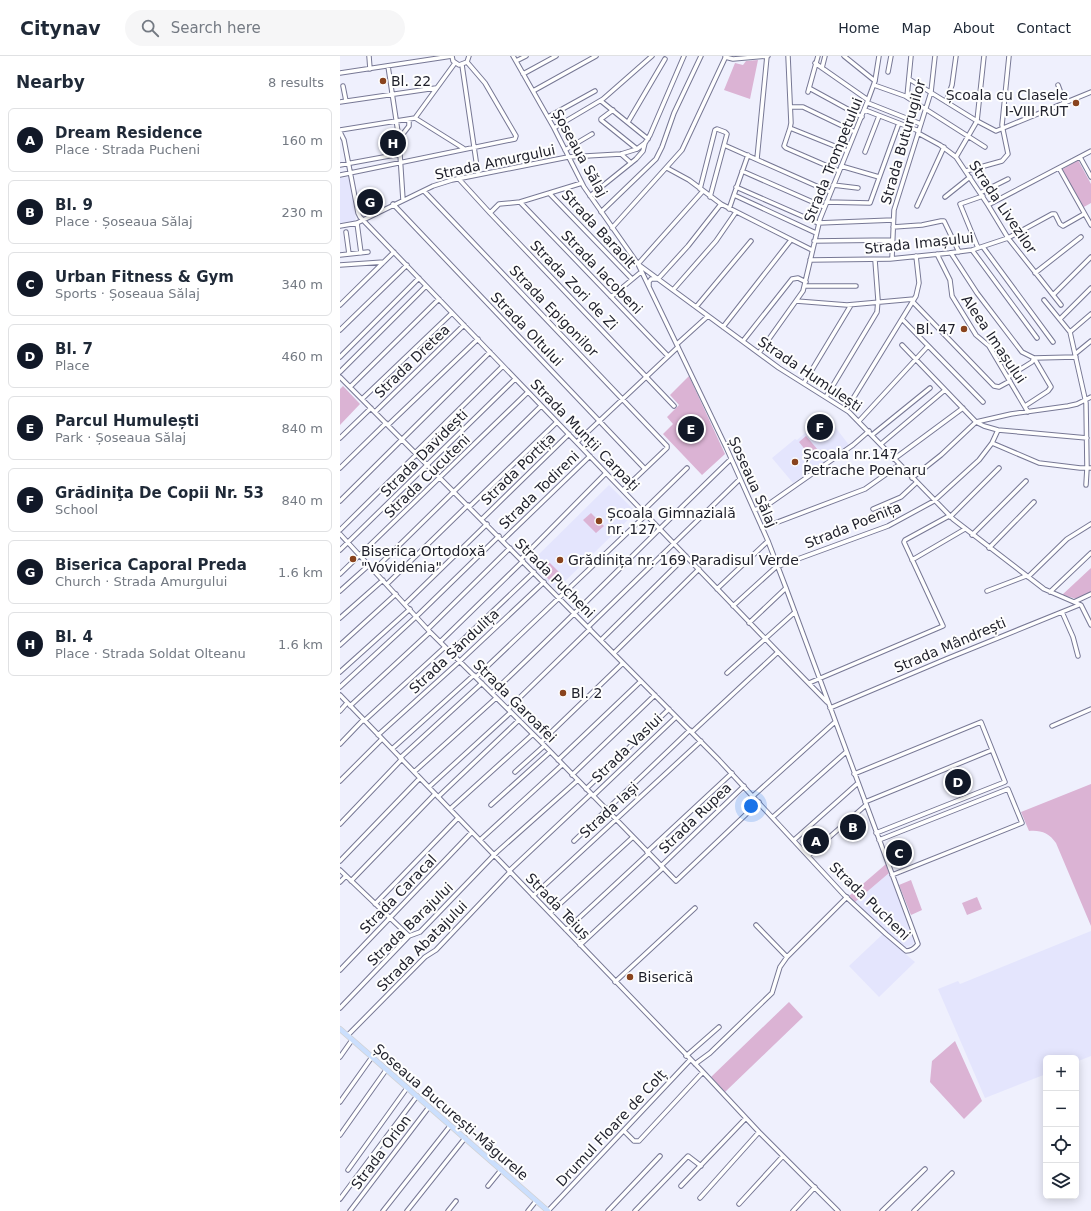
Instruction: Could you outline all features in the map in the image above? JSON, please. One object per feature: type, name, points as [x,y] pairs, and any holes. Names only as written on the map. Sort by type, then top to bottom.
[{"type":"main road","name":"Șoseaua București-Măgurele","points":[[340,1029],[548,1211]]},
{"type":"street","points":[[369,56],[370,69]]},
{"type":"street","points":[[340,73],[452,56],[455,63]]},
{"type":"street","points":[[455,63],[462,65],[467,62],[469,56]]},
{"type":"street","name":"Șoseaua Sălaj","points":[[513,56],[554,128],[582,183],[638,264],[678,345],[768,541],[918,944],[911,950],[906,951]]},
{"type":"street","points":[[516,61],[526,56]]},
{"type":"street","points":[[523,74],[556,56]]},
{"type":"street","points":[[533,90],[596,56]]},
{"type":"street","points":[[554,128],[601,101],[652,56]]},
{"type":"street","points":[[613,110],[601,120],[637,149],[648,138],[684,56]]},
{"type":"street","points":[[601,212],[649,167],[659,155],[674,113],[701,56]]},
{"type":"street","points":[[612,228],[682,150],[697,115],[726,56],[733,59],[768,56],[757,159]]},
{"type":"street","points":[[788,56],[791,107],[790,128],[784,146],[839,171]]},
{"type":"street","points":[[818,56],[808,90],[862,117]]},
{"type":"street","points":[[822,68],[825,56]]},
{"type":"street","points":[[844,56],[874,83],[907,97],[985,148]]},
{"type":"street","name":"Strada Trompetului","points":[[759,353],[796,302],[805,284],[818,223],[868,102],[874,83],[879,56]]},
{"type":"street","points":[[888,72],[891,56]]},
{"type":"street","points":[[907,97],[911,56]]},
{"type":"street","name":"Strada Buturugilor","points":[[892,258],[893,220],[897,202],[931,92],[935,56]]},
{"type":"street","points":[[946,102],[952,85],[956,56]]},
{"type":"street","points":[[956,157],[977,121],[984,56]]},
{"type":"street","points":[[966,171],[1002,161],[1008,156],[1009,151],[1003,129],[1009,56]]},
{"type":"street","points":[[628,122],[665,59]]},
{"type":"street","points":[[340,175],[464,148],[514,139],[516,136],[485,83],[467,62]]},
{"type":"street","points":[[415,118],[455,63]]},
{"type":"street","points":[[815,63],[868,102],[921,124]]},
{"type":"street","points":[[462,65],[478,174]]},
{"type":"street","points":[[388,66],[399,139],[403,200]]},
{"type":"street","points":[[909,79],[994,131],[1003,129],[1091,92]]},
{"type":"street","points":[[1058,84],[1065,104]]},
{"type":"street","points":[[343,86],[346,101]]},
{"type":"street","points":[[340,102],[436,88]]},
{"type":"street","points":[[548,117],[596,91]]},
{"type":"street","points":[[601,101],[648,138]]},
{"type":"street","points":[[791,107],[803,107],[855,132]]},
{"type":"street","name":"Strada Livezilor","points":[[865,110],[918,132],[944,147],[956,157],[982,194],[1008,238],[1062,305]]},
{"type":"street","points":[[865,152],[879,116]]},
{"type":"street","points":[[362,220],[358,213],[344,140],[340,131],[415,118],[464,148]]},
{"type":"street","points":[[399,139],[409,126],[409,119]]},
{"type":"street","points":[[826,202],[870,204],[899,124]]},
{"type":"street","points":[[790,128],[847,151]]},
{"type":"street","points":[[638,264],[701,190],[716,129],[726,132],[710,197]]},
{"type":"street","points":[[565,150],[592,134]]},
{"type":"street","points":[[590,196],[641,154],[644,148],[644,143]]},
{"type":"street","points":[[724,145],[830,192]]},
{"type":"street","points":[[917,206],[944,147]]},
{"type":"street","name":"Strada Amurgului","points":[[340,226],[362,220],[442,182],[568,157],[621,154],[637,149]]},
{"type":"street","points":[[988,205],[1091,151]]},
{"type":"street","points":[[340,165],[400,154]]},
{"type":"street","points":[[621,154],[631,163]]},
{"type":"street","points":[[729,209],[748,155]]},
{"type":"street","points":[[1080,156],[1091,177]]},
{"type":"street","points":[[841,166],[879,177]]},
{"type":"street","points":[[666,168],[689,180],[710,197],[729,209],[812,250]]},
{"type":"street","points":[[1059,168],[1091,225]]},
{"type":"street","points":[[742,171],[824,207]]},
{"type":"street","points":[[945,197],[970,177]]},
{"type":"street","name":"Strada Zori de Zi","points":[[458,178],[674,406]]},
{"type":"street","points":[[1008,179],[982,194],[960,204],[980,248],[1054,342]]},
{"type":"street","points":[[490,213],[499,204],[520,202],[582,183]]},
{"type":"street","points":[[833,185],[858,188]]},
{"type":"street","points":[[736,187],[818,223],[893,220]]},
{"type":"street","name":"Strada Epigonilor","points":[[424,191],[668,447],[645,469]]},
{"type":"street","name":"Strada Baraolt","points":[[550,194],[632,279]]},
{"type":"street","points":[[734,195],[816,233]]},
{"type":"street","name":"Strada Iacobeni","points":[[520,202],[668,356]]},
{"type":"street","name":"Strada Oltului","points":[[393,204],[645,469]]},
{"type":"street","points":[[649,287],[649,282],[651,279],[658,279],[691,242],[721,204]]},
{"type":"street","points":[[673,290],[716,242],[736,212]]},
{"type":"street","name":"Strada Imașului","points":[[810,260],[875,260],[972,250],[1008,238],[1052,214],[1055,214],[1060,224],[1063,226],[1084,214]]},
{"type":"street","name":"Strada Munții Carpați","points":[[362,220],[828,703]]},
{"type":"street","points":[[893,226],[917,225],[943,221],[945,222],[959,252]]},
{"type":"street","points":[[357,222],[361,253]]},
{"type":"street","points":[[346,232],[349,254]]},
{"type":"street","points":[[1035,273],[1081,237]]},
{"type":"street","points":[[724,327],[791,240]]},
{"type":"street","points":[[814,241],[892,240]]},
{"type":"street","points":[[696,307],[751,241]]},
{"type":"street","points":[[972,250],[1037,338]]},
{"type":"street","points":[[340,255],[368,252]]},
{"type":"street","points":[[340,304],[394,252]]},
{"type":"street","points":[[951,253],[977,293],[1023,353],[1032,357],[1076,356],[1091,341]]},
{"type":"street","name":"Aleea Imașului","points":[[937,254],[950,280],[952,296],[976,335],[989,346],[1028,412]]},
{"type":"street","points":[[846,410],[914,300],[919,283],[916,256]]},
{"type":"street","points":[[1053,295],[1091,257]]},
{"type":"street","points":[[826,397],[877,312],[878,302],[875,260]]},
{"type":"street","points":[[340,265],[384,262]]},
{"type":"street","name":"Strada Humulești","points":[[638,264],[779,368],[846,410],[869,431],[899,465],[949,516],[989,548],[1050,592],[1082,607],[1091,624]]},
{"type":"street","points":[[340,330],[407,265]]},
{"type":"street","points":[[611,297],[641,272]]},
{"type":"street","points":[[340,357],[419,278]]},
{"type":"street","points":[[743,342],[792,279],[798,278],[805,284],[856,286]]},
{"type":"street","points":[[340,372],[426,286]]},
{"type":"street","points":[[1060,319],[1091,288]]},
{"type":"street","points":[[340,297],[344,301]]},
{"type":"street","points":[[350,387],[439,299]]},
{"type":"street","points":[[914,300],[995,387],[998,387],[1032,362],[1032,357]]},
{"type":"street","points":[[796,302],[850,305],[914,300]]},
{"type":"street","points":[[1044,300],[1070,332],[1076,356],[1085,400],[1089,468],[1086,485]]},
{"type":"street","points":[[804,383],[850,305]]},
{"type":"street","points":[[362,399],[452,313]]},
{"type":"street","points":[[1070,332],[1091,314]]},
{"type":"street","points":[[577,442],[708,316]]},
{"type":"street","points":[[902,319],[983,402]]},
{"type":"street","name":"Strada Dretea","points":[[375,412],[464,325]]},
{"type":"street","points":[[340,468],[478,339]]},
{"type":"street","points":[[902,345],[976,422],[998,430],[1087,438]]},
{"type":"street","points":[[859,421],[928,346]]},
{"type":"street","points":[[340,501],[490,352]]},
{"type":"street","points":[[1024,406],[1048,391],[1051,387],[1032,357]]},
{"type":"street","points":[[340,530],[503,366]]},
{"type":"street","name":"Strada Pucheni","points":[[340,377],[701,741],[847,897],[906,951]]},
{"type":"street","name":"Strada Davidești","points":[[340,550],[515,379]]},
{"type":"street","points":[[872,435],[930,388]]},
{"type":"street","points":[[881,444],[945,390]]},
{"type":"street","name":"Strada Cucuteni","points":[[340,574],[361,556],[528,392]]},
{"type":"street","points":[[912,478],[945,451],[976,422],[1068,406],[1091,398]]},
{"type":"street","points":[[374,570],[541,406]]},
{"type":"street","points":[[340,438],[371,408]]},
{"type":"street","points":[[894,459],[963,408]]},
{"type":"street","points":[[387,584],[557,422]]},
{"type":"street","name":"Strada Poenița","points":[[778,567],[888,526],[934,501],[970,469],[992,443],[998,430]]},
{"type":"street","points":[[754,510],[766,506],[853,445],[869,431]]},
{"type":"street","name":"Strada Portița","points":[[482,519],[569,434]]},
{"type":"street","points":[[992,443],[1037,462],[1089,468]]},
{"type":"street","name":"Strada Todireni","points":[[503,540],[590,456]]},
{"type":"street","points":[[492,693],[731,459]]},
{"type":"street","points":[[762,528],[870,487],[899,465]]},
{"type":"street","points":[[643,511],[687,468]]},
{"type":"street","points":[[809,684],[943,627],[937,611],[904,542],[905,540],[949,516],[999,468]]},
{"type":"street","points":[[623,490],[645,469]]},
{"type":"street","points":[[440,642],[606,473]]},
{"type":"street","points":[[428,787],[510,711],[673,543],[740,479]]},
{"type":"street","points":[[972,535],[1026,481]]},
{"type":"street","points":[[873,509],[900,497],[916,483]]},
{"type":"street","points":[[989,548],[1034,502]]},
{"type":"street","points":[[392,749],[560,598],[646,515]]},
{"type":"street","points":[[405,604],[487,524]]},
{"type":"street","points":[[987,591],[1027,576],[1067,539],[1091,524]]},
{"type":"street","points":[[912,560],[965,529]]},
{"type":"street","name":"Strada Garoafei","points":[[340,534],[440,642],[541,742],[676,881],[759,802]]},
{"type":"street","points":[[340,687],[499,536]]},
{"type":"street","points":[[717,589],[768,541]]},
{"type":"street","points":[[340,711],[429,630],[510,548]]},
{"type":"street","points":[[1050,592],[1091,553]]},
{"type":"street","points":[[601,640],[686,556]]},
{"type":"street","points":[[340,591],[369,565]]},
{"type":"street","points":[[734,606],[778,567]]},
{"type":"street","points":[[614,653],[698,569]]},
{"type":"street","points":[[450,652],[534,572]]},
{"type":"street","points":[[340,618],[383,580]]},
{"type":"street","name":"Strada Săndulița","points":[[378,735],[544,582]]},
{"type":"street","points":[[750,622],[786,588]]},
{"type":"street","points":[[340,645],[396,594]]},
{"type":"street","points":[[1074,602],[1091,594]]},
{"type":"street","name":"Strada Mândrești","points":[[830,708],[1079,605]]},
{"type":"street","points":[[340,672],[410,609]]},
{"type":"street","points":[[727,673],[795,612]]},
{"type":"street","points":[[1062,612],[1073,637],[1078,656]]},
{"type":"street","points":[[340,744],[364,720],[445,647]]},
{"type":"street","points":[[574,841],[778,652]]},
{"type":"street","points":[[541,742],[623,663]]},
{"type":"street","points":[[558,760],[641,681]]},
{"type":"street","points":[[340,824],[401,758],[482,683]]},
{"type":"street","points":[[572,775],[655,695]]},
{"type":"street","name":"Strada Teiuș","points":[[340,696],[510,871],[759,1132],[838,1211]]},
{"type":"street","points":[[414,772],[496,698]]},
{"type":"street","points":[[586,789],[669,709]]},
{"type":"street","points":[[1052,726],[1091,710]]},
{"type":"street","name":"Strada Vaslui","points":[[510,871],[676,716]]},
{"type":"street","points":[[351,881],[436,795],[519,720]]},
{"type":"street","points":[[753,796],[835,722]]},
{"type":"street","points":[[854,774],[981,722],[1005,782],[876,833]]},
{"type":"street","points":[[450,809],[533,734]]},
{"type":"street","points":[[340,781],[382,739]]},
{"type":"street","name":"Strada Iași","points":[[533,896],[701,741]]},
{"type":"street","points":[[515,772],[544,746]]},
{"type":"street","points":[[808,856],[865,804],[992,750]]},
{"type":"street","points":[[491,805],[550,752]]},
{"type":"street","points":[[773,817],[846,752]]},
{"type":"street","points":[[480,840],[562,765]]},
{"type":"street","points":[[566,930],[732,773]]},
{"type":"street","points":[[340,861],[420,778]]},
{"type":"street","name":"Strada Barajului","points":[[340,1008],[409,936],[420,932],[494,855],[578,780]]},
{"type":"street","points":[[794,840],[858,783]]},
{"type":"street","name":"Strada Rupea","points":[[580,945],[744,786]]},
{"type":"street","points":[[879,840],[1008,788],[1022,823],[892,875]]},
{"type":"street","points":[[375,904],[458,818]]},
{"type":"street","name":"Strada Caracal","points":[[340,970],[472,832]]},
{"type":"street","points":[[550,913],[633,837]]},
{"type":"street","points":[[340,870],[409,936]]},
{"type":"street","name":"Strada Abatajului","points":[[348,1035],[426,957],[436,950],[510,871]]},
{"type":"street","points":[[340,882],[346,876]]},
{"type":"street","points":[[695,1064],[710,1053],[772,993],[780,967],[788,956],[847,897]]},
{"type":"street","points":[[615,982],[694,908]]},
{"type":"street","points":[[756,925],[788,956]]},
{"type":"street","points":[[686,1056],[719,1027]]},
{"type":"street","points":[[340,1057],[352,1040]]},
{"type":"street","points":[[340,1102],[372,1057]]},
{"type":"street","name":"Drumul Floare de Colț","points":[[548,1211],[690,1060]]},
{"type":"street","points":[[340,1135],[386,1070]]},
{"type":"street","points":[[624,1130],[634,1141],[639,1141],[703,1072]]},
{"type":"street","points":[[348,1170],[407,1088]]},
{"type":"street","points":[[340,1199],[417,1096]]},
{"type":"street","name":"Strada Orion","points":[[350,1211],[429,1107]]},
{"type":"street","points":[[681,1186],[746,1118]]},
{"type":"street","points":[[383,1211],[450,1126]]},
{"type":"street","points":[[700,1198],[759,1132]]},
{"type":"street","points":[[406,1211],[465,1138]]},
{"type":"street","points":[[635,1211],[689,1155],[701,1166]]},
{"type":"street","points":[[608,1211],[660,1156]]},
{"type":"street","points":[[739,1204],[783,1156]]},
{"type":"street","points":[[882,1211],[925,1169]]},
{"type":"street","points":[[488,1186],[501,1170]]},
{"type":"street","points":[[914,1211],[952,1173]]},
{"type":"street","points":[[793,1211],[815,1187]]},
{"type":"street","points":[[448,1211],[456,1201]]},
{"type":"street","points":[[528,1211],[536,1201]]},
{"type":"shaded area","points":[[758,60],[750,99],[724,90],[735,63],[743,65],[746,61]]},
{"type":"shaded area","points":[[1078,160],[1091,184],[1091,203],[1082,208],[1061,170]]},
{"type":"shaded area","points":[[349,177],[356,219],[354,221],[340,223],[340,178]]},
{"type":"shaded area","points":[[689,376],[725,454],[702,475],[663,434],[673,424],[667,417],[679,405],[670,395]]},
{"type":"shaded area","points":[[343,386],[360,404],[340,425],[340,389]]},
{"type":"shaded area","points":[[826,415],[849,445],[793,483],[772,458],[795,439],[797,440]]},
{"type":"shaded area","points":[[806,436],[818,450],[811,457],[799,442]]},
{"type":"shaded area","points":[[609,485],[636,512],[556,590],[530,563]]},
{"type":"shaded area","points":[[591,513],[604,526],[596,533],[583,520]]},
{"type":"shaded area","points":[[547,560],[561,574],[552,583],[538,568]]},
{"type":"shaded area","points":[[1091,568],[1091,593],[1077,599],[1062,595]]},
{"type":"shaded area","points":[[1091,784],[1091,926],[1056,843],[1051,837],[1044,833],[1029,831],[1021,812]]},
{"type":"shaded area","points":[[886,864],[889,873],[855,902],[849,896]]},
{"type":"shaded area","points":[[889,873],[914,942],[902,951],[915,962],[879,997],[849,966],[886,931],[855,902]]},
{"type":"shaded area","points":[[911,880],[922,910],[911,915],[899,885]]},
{"type":"shaded area","points":[[977,897],[982,909],[967,915],[962,903]]},
{"type":"shaded area","points":[[1091,931],[1091,1056],[1079,1061],[1079,1055],[1043,1055],[1043,1075],[985,1098],[938,989],[958,981],[960,984]]},
{"type":"shaded area","points":[[789,1002],[803,1017],[725,1092],[711,1077]]},
{"type":"shaded area","points":[[955,1041],[982,1101],[964,1119],[930,1082],[932,1061]]},
{"type":"place","name":"Bl. 22","points":[[383,81]]},
{"type":"place","name":"Școala cu Clasele I-VIII RUT","points":[[1076,103]]},
{"type":"place","name":"Bl. 4","points":[[393,143]]},
{"type":"place","name":"Biserica Caporal Preda","points":[[370,202]]},
{"type":"place","name":"Bl. 47","points":[[964,329]]},
{"type":"place","name":"Grădiniţa De Copii Nr. 53","points":[[820,427]]},
{"type":"place","name":"Parcul Humulești","points":[[691,429]]},
{"type":"place","name":"Școala nr.147 Petrache Poenaru","points":[[795,462]]},
{"type":"place","name":"Școala Gimnazială nr. 127","points":[[599,521]]},
{"type":"place","name":"Biserica Ortodoxă \"Vovidenia\"","points":[[353,559]]},
{"type":"place","name":"Grădinița nr. 169 Paradisul Verde","points":[[560,560]]},
{"type":"place","name":"Bl. 2","points":[[563,693]]},
{"type":"place","name":"Bl. 7","points":[[958,782]]},
{"type":"place","name":"Bl. 9","points":[[853,827]]},
{"type":"place","name":"Dream Residence","points":[[816,841]]},
{"type":"place","name":"Urban Fitness & Gym","points":[[899,853]]},
{"type":"place","name":"Biserică","points":[[630,977]]}]
